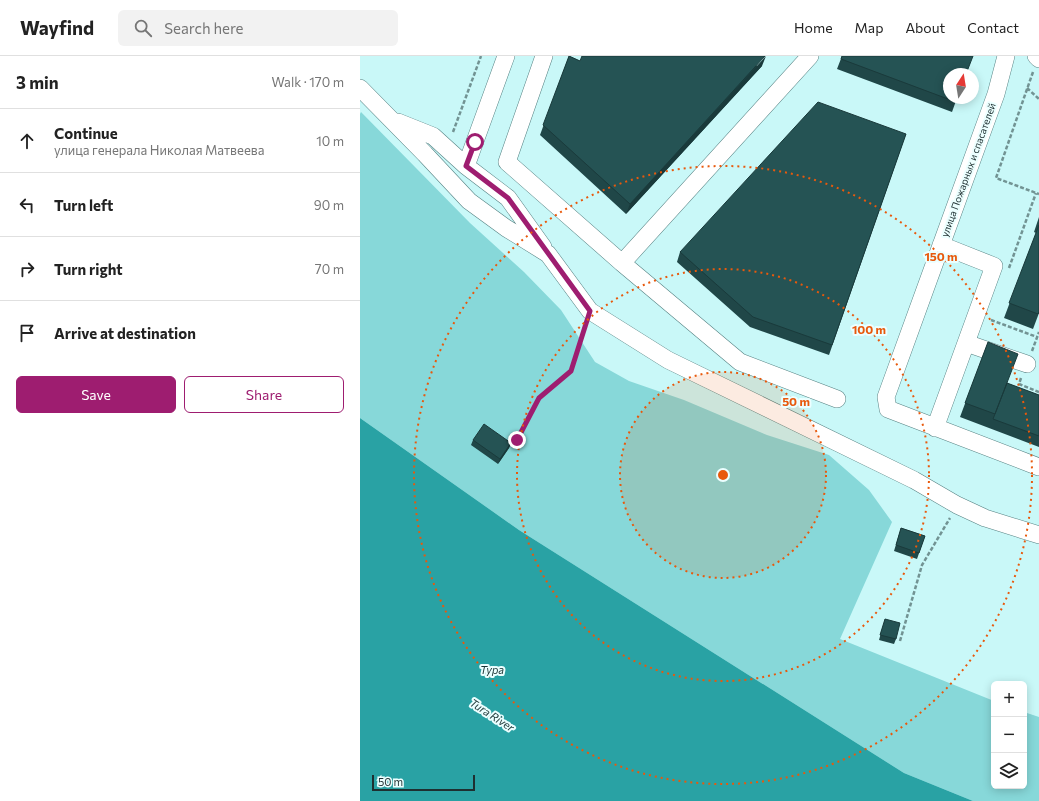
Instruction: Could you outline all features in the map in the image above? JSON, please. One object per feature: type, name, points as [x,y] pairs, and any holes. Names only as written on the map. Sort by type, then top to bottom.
[{"type":"street","points":[[466,166],[506,56]]},
{"type":"street","points":[[544,56],[507,162],[622,263],[740,362],[837,399]]},
{"type":"street","points":[[622,263],[810,56]]},
{"type":"street","name":"улица Пожарных и спасателей","points":[[935,428],[888,409],[886,397],[996,94],[1006,56]]},
{"type":"street","points":[[1036,56],[1039,59]]},
{"type":"street","points":[[360,88],[469,201],[506,228],[548,254]]},
{"type":"street","points":[[391,119],[432,136],[466,166],[508,198],[590,311],[668,360],[914,480],[957,505],[985,518],[1039,535]]},
{"type":"street","points":[[941,245],[994,266],[935,428],[1039,467]]},
{"type":"street","points":[[966,343],[1027,364]]},
{"type":"path","points":[[453,132],[481,56]]},
{"type":"path","points":[[1039,99],[1027,88],[996,178],[1039,194]]},
{"type":"path","points":[[517,440],[539,398],[571,371],[590,311]]},
{"type":"path","points":[[991,320],[1037,337]]},
{"type":"path","points":[[900,641],[922,565],[957,505]]},
{"type":"shaded area","points":[[361,112],[470,223],[524,272],[561,310],[595,362],[629,381],[684,400],[767,435],[829,455],[869,490],[892,522],[840,639],[991,700],[991,789],[1027,789],[1027,713],[1039,717],[1039,801],[973,801],[904,773],[519,530],[360,418]]},
{"type":"water","name":"Тура","points":[[360,418],[519,530],[904,773],[973,801],[360,801]]},
{"type":"building","points":[[569,56],[580,61],[582,56],[765,56],[630,204],[543,125]]},
{"type":"building","points":[[842,56],[973,56],[968,68],[943,68],[943,97],[841,59]]},
{"type":"building","points":[[818,102],[906,134],[832,345],[753,317],[680,252]]},
{"type":"building","points":[[1039,225],[1039,312],[1038,314],[1009,303]]},
{"type":"building","points":[[988,342],[1018,354],[995,414],[965,403]]},
{"type":"building","points":[[1007,383],[1039,395],[1039,436],[993,419]]},
{"type":"building","points":[[484,424],[511,443],[500,459],[473,440]]},
{"type":"building","points":[[901,528],[925,536],[919,553],[896,545]]},
{"type":"building","points":[[885,619],[900,623],[896,639],[880,635]]},
{"type":"route","points":[[475,142],[466,166],[508,198],[590,311],[571,371],[539,398],[517,440]]},
{"type":"water label","name":"Tura River","points":[[492,715]]}]
